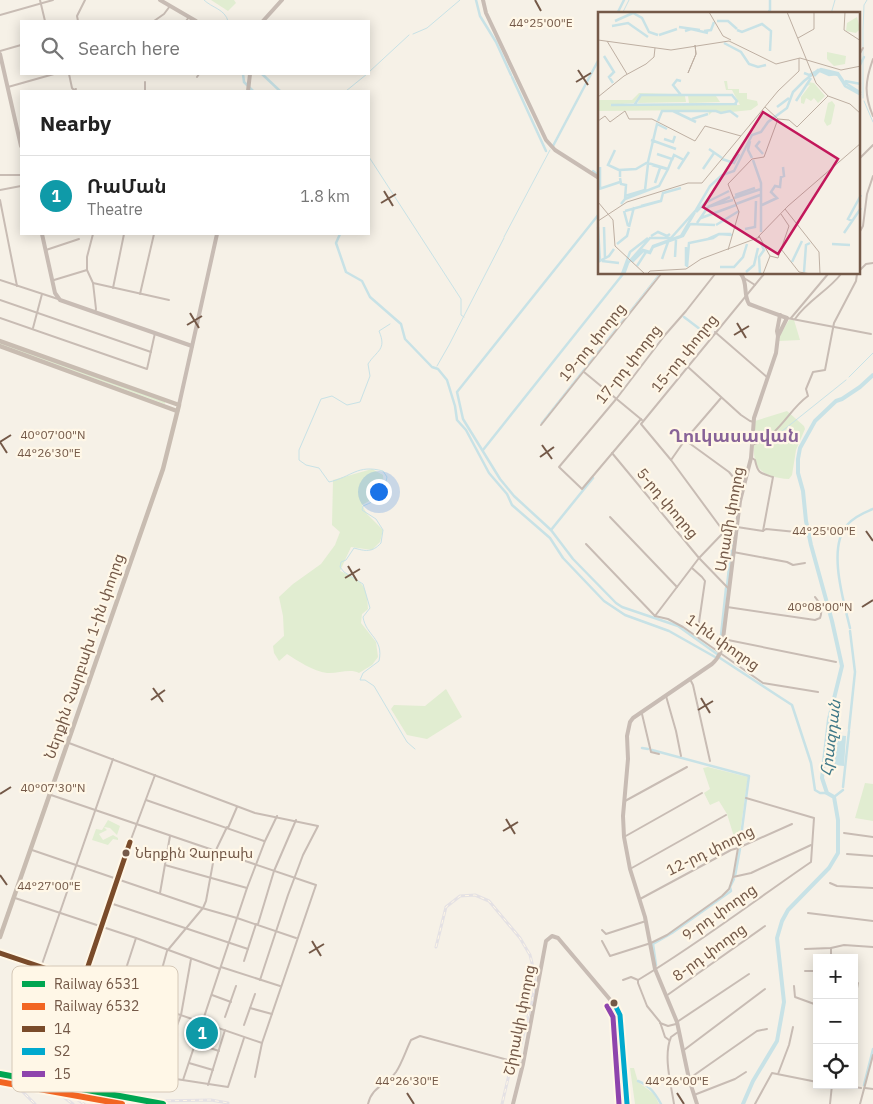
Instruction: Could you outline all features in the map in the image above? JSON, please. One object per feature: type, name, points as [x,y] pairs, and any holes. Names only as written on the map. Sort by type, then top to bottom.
[{"type":"main road","points":[[160,0],[187,19]]},
{"type":"main road","points":[[264,20],[282,0]]},
{"type":"main road","points":[[483,0],[486,12],[546,140],[555,150],[598,177]]},
{"type":"main road","points":[[0,52],[19,126]]},
{"type":"main road","points":[[249,88],[250,75]]},
{"type":"main road","points":[[42,235],[55,293],[60,300],[192,346]]},
{"type":"main road","points":[[178,408],[217,235]]},
{"type":"main road","points":[[742,275],[745,281],[745,296],[750,305],[789,318]]},
{"type":"main road","name":"Արամի փողոց","points":[[720,654],[728,607],[736,527],[751,458],[757,404],[776,353],[780,315]]},
{"type":"main road","name":"Արամի փողոց","points":[[778,336],[789,318]]},
{"type":"main road","points":[[0,341],[178,408]]},
{"type":"main road","points":[[0,346],[178,408]]},
{"type":"main road","name":"Ներքին Չարբախ 1-ին փողոց","points":[[0,937],[163,469],[178,408]]},
{"type":"main road","points":[[697,1104],[689,1079],[677,1023],[655,969],[646,921],[630,869],[624,837],[624,801],[628,759],[627,728],[630,722],[641,712],[717,660],[720,654]]},
{"type":"main road","name":"Շիրակի փողոց","points":[[513,1104],[523,1064],[546,941],[552,936],[558,938],[618,1009],[627,1104]]},
{"type":"street","points":[[0,15],[40,1],[53,0]]},
{"type":"street","points":[[78,20],[77,16],[85,0]]},
{"type":"street","points":[[40,1],[45,20]]},
{"type":"street","points":[[155,20],[164,14],[170,6]]},
{"type":"street","points":[[0,52],[20,45]]},
{"type":"street","points":[[860,53],[863,48]]},
{"type":"street","points":[[873,59],[868,73],[866,98],[873,116]]},
{"type":"street","points":[[8,87],[50,75]]},
{"type":"street","points":[[69,75],[74,90]]},
{"type":"street","points":[[145,82],[145,90]]},
{"type":"street","points":[[860,158],[873,145]]},
{"type":"street","points":[[0,175],[20,175]]},
{"type":"street","points":[[860,230],[863,226],[867,194],[873,176]]},
{"type":"street","points":[[0,190],[20,186]]},
{"type":"street","points":[[0,200],[17,286]]},
{"type":"street","points":[[93,235],[87,257],[87,270],[92,283],[95,313]]},
{"type":"street","points":[[113,288],[124,235]]},
{"type":"street","points":[[140,294],[154,235]]},
{"type":"street","points":[[46,250],[79,239]]},
{"type":"street","points":[[860,270],[866,264],[873,263]]},
{"type":"street","points":[[52,281],[87,270]]},
{"type":"street","name":"19-րդ փողոց","points":[[541,425],[660,275]]},
{"type":"street","name":"17-րդ փողոց","points":[[612,453],[582,489],[559,467],[617,398],[665,334],[686,311],[713,275]]},
{"type":"street","points":[[742,275],[755,285]]},
{"type":"street","name":"15-րդ փողոց","points":[[643,423],[714,332],[763,275]]},
{"type":"street","points":[[789,318],[827,275]]},
{"type":"street","points":[[795,319],[806,306],[840,275]]},
{"type":"street","points":[[752,445],[760,443],[781,426],[800,402],[808,396],[806,389],[813,372],[825,370],[834,323],[856,281],[857,275]]},
{"type":"street","points":[[0,280],[60,300]]},
{"type":"street","points":[[92,283],[169,300]]},
{"type":"street","points":[[32,329],[42,294]]},
{"type":"street","points":[[0,300],[151,352]]},
{"type":"street","points":[[0,318],[147,369],[155,333]]},
{"type":"street","points":[[789,318],[871,334]]},
{"type":"street","points":[[714,332],[768,378]]},
{"type":"street","points":[[688,367],[721,398],[750,422],[754,422]]},
{"type":"street","points":[[584,372],[641,420],[724,532],[728,537],[735,539]]},
{"type":"street","points":[[671,460],[685,440],[721,398]]},
{"type":"street","points":[[612,453],[641,420]]},
{"type":"street","points":[[685,440],[729,472],[743,490]]},
{"type":"street","name":"5-րդ փողոց","points":[[612,453],[699,558],[729,588]]},
{"type":"street","points":[[751,458],[755,460],[756,468],[760,473],[773,477],[763,531]]},
{"type":"street","points":[[610,517],[677,587]]},
{"type":"street","points":[[736,527],[763,531],[766,529],[796,532]]},
{"type":"street","points":[[655,616],[699,558],[724,532]]},
{"type":"street","name":"1-ին փողոց","points":[[586,544],[655,616],[675,622],[763,683],[818,692]]},
{"type":"street","points":[[733,552],[787,562],[793,565],[805,563]]},
{"type":"street","points":[[692,568],[705,582],[697,636]]},
{"type":"street","points":[[728,607],[815,620],[822,615],[819,602],[815,597]]},
{"type":"street","points":[[723,639],[836,662]]},
{"type":"street","points":[[690,679],[710,761]]},
{"type":"street","points":[[666,695],[681,756]]},
{"type":"street","points":[[641,712],[650,752],[659,754]]},
{"type":"street","points":[[67,742],[256,813],[318,826],[303,855],[260,980]]},
{"type":"street","points":[[40,966],[114,760]]},
{"type":"street","points":[[624,801],[687,767]]},
{"type":"street","points":[[88,966],[155,775]]},
{"type":"street","points":[[624,837],[702,793]]},
{"type":"street","points":[[49,794],[316,885],[280,986],[262,1043],[255,1077]]},
{"type":"street","points":[[733,878],[751,873],[812,845],[814,818],[746,798]]},
{"type":"street","points":[[146,800],[265,841]]},
{"type":"street","points":[[162,966],[166,951],[186,929],[206,901],[215,852],[238,806]]},
{"type":"street","points":[[630,869],[726,815]]},
{"type":"street","points":[[183,1080],[247,888],[277,816]]},
{"type":"street","points":[[244,961],[274,871],[296,820]]},
{"type":"street","name":"12-րդ փողոց","points":[[640,899],[731,850],[792,824]]},
{"type":"street","points":[[844,833],[873,837]]},
{"type":"street","points":[[160,894],[170,836]]},
{"type":"street","name":"9-րդ փողոց","points":[[638,980],[694,944],[811,862],[812,845]]},
{"type":"street","points":[[602,941],[610,956],[651,943],[667,935],[729,889],[733,878],[738,848]]},
{"type":"street","points":[[30,849],[160,894],[297,938]]},
{"type":"street","points":[[847,854],[873,856]]},
{"type":"street","points":[[165,865],[247,888]]},
{"type":"street","points":[[830,883],[837,886],[873,888]]},
{"type":"street","points":[[13,897],[136,938],[191,960],[280,986]]},
{"type":"street","points":[[110,903],[248,949]]},
{"type":"street","points":[[808,913],[873,921]]},
{"type":"street","points":[[602,930],[606,934],[646,921]]},
{"type":"street","name":"8-րդ փողոց","points":[[666,996],[765,926]]},
{"type":"street","points":[[127,966],[136,938]]},
{"type":"street","points":[[805,949],[831,948],[844,945],[873,947]]},
{"type":"street","points":[[831,948],[831,954]]},
{"type":"street","points":[[0,953],[37,966]]},
{"type":"street","points":[[178,1025],[182,1015],[191,960]]},
{"type":"street","points":[[26,966],[27,962]]},
{"type":"street","points":[[805,971],[813,972]]},
{"type":"street","points":[[660,1023],[668,1026],[677,1023],[748,974]]},
{"type":"street","points":[[623,980],[631,977],[638,980],[647,1006],[660,1023],[665,1037],[669,1040]]},
{"type":"street","points":[[225,1017],[236,986]]},
{"type":"street","points":[[794,986],[795,997],[813,1004]]},
{"type":"street","points":[[684,1050],[765,989]]},
{"type":"street","points":[[244,1025],[255,994]]},
{"type":"street","points":[[212,995],[231,1002]]},
{"type":"street","points":[[250,1008],[272,1014]]},
{"type":"street","points":[[178,1014],[262,1043]]},
{"type":"street","points":[[778,1074],[789,1045],[793,1027]]},
{"type":"street","points":[[689,1079],[757,1031],[767,1029]]},
{"type":"street","points":[[208,1085],[225,1030]]},
{"type":"street","points":[[674,1104],[668,1070],[669,1040],[671,1036],[679,1032]]},
{"type":"street","points":[[178,1079],[228,1088],[244,1037]]},
{"type":"street","points":[[368,1104],[374,1090],[390,1079],[397,1070],[414,1037],[423,1037],[523,1064]]},
{"type":"street","points":[[195,1043],[219,1051]]},
{"type":"street","points":[[860,1104],[873,1055]]},
{"type":"street","points":[[188,1063],[213,1070]]},
{"type":"street","points":[[694,1095],[736,1079],[746,1072]]},
{"type":"street","points":[[755,1104],[772,1073],[813,1081]]},
{"type":"street","points":[[865,1088],[873,1089]]},
{"type":"street","points":[[830,1104],[832,1089]]},
{"type":"green space","points":[[211,0],[234,0],[236,3],[228,11]]},
{"type":"green space","points":[[789,320],[794,320],[800,340],[779,341],[780,335]]},
{"type":"green space","points":[[0,342],[165,402],[165,404],[0,344]]},
{"type":"green space","points":[[787,411],[805,429],[796,450],[792,475],[789,479],[765,473],[759,468],[754,454],[755,421]]},
{"type":"green space","points":[[372,469],[383,475],[384,488],[376,497],[362,505],[367,514],[383,530],[380,542],[372,550],[351,547],[340,571],[354,578],[365,589],[368,609],[362,614],[361,623],[376,642],[378,657],[372,665],[359,673],[352,671],[322,672],[287,654],[279,661],[274,653],[273,646],[284,636],[283,616],[279,597],[293,584],[321,564],[335,545],[340,532],[332,525],[333,480]]},
{"type":"green space","points":[[446,689],[462,717],[427,739],[407,735],[391,709],[394,705],[425,706]]},
{"type":"green space","points":[[708,767],[748,777],[739,840],[735,840],[727,814],[719,801],[710,805],[704,793],[710,789],[703,768]]},
{"type":"green space","points":[[865,783],[873,784],[873,821],[855,818]]},
{"type":"green space","points":[[108,820],[120,826],[117,835],[110,828],[104,827],[107,830],[99,834],[103,840],[113,835],[118,840],[113,839],[108,845],[92,840],[96,829],[102,830]]},
{"type":"green space","points":[[630,1068],[634,1068],[638,1082],[654,1094],[659,1104],[635,1104]]},
{"type":"water","points":[[836,735],[846,736],[844,766],[834,765]]},
{"type":"waterway","points":[[204,0],[221,11],[228,20]]},
{"type":"waterway","points":[[413,34],[427,28],[460,0]]},
{"type":"waterway","points":[[476,0],[480,16],[496,42],[511,75]]},
{"type":"waterway","points":[[618,12],[624,0]]},
{"type":"waterway","points":[[623,12],[629,0]]},
{"type":"waterway","points":[[768,12],[770,0]]},
{"type":"waterway","points":[[832,12],[835,0]]},
{"type":"waterway","points":[[863,98],[864,5],[867,0]]},
{"type":"waterway","points":[[370,71],[409,35]]},
{"type":"waterway","points":[[860,65],[864,57]]},
{"type":"waterway","points":[[553,146],[598,61]]},
{"type":"waterway","points":[[243,75],[244,82],[252,90]]},
{"type":"waterway","points":[[263,75],[279,90]]},
{"type":"waterway","points":[[347,90],[366,75]]},
{"type":"waterway","points":[[512,77],[546,151]]},
{"type":"waterway","points":[[864,101],[873,122]]},
{"type":"waterway","points":[[504,237],[550,150]]},
{"type":"waterway","points":[[370,159],[461,299],[461,315],[464,317]]},
{"type":"waterway","points":[[593,171],[598,175]]},
{"type":"waterway","points":[[598,215],[457,392],[463,419],[500,479],[514,496],[551,530],[573,559],[616,603],[622,607],[678,626],[717,654]]},
{"type":"waterway","points":[[340,235],[336,243],[346,272],[362,281],[370,297],[401,324],[405,339],[432,367],[438,369],[447,380],[457,420],[466,430],[489,473],[507,494],[512,505],[550,538],[563,558],[604,601],[625,615],[669,631],[715,657]]},
{"type":"waterway","points":[[437,366],[504,238]]},
{"type":"waterway","points":[[483,450],[622,275]]},
{"type":"waterway","points":[[541,423],[658,275]]},
{"type":"waterway","points":[[684,317],[709,336]]},
{"type":"waterway","points":[[390,324],[379,331],[382,342],[381,346],[368,364],[370,376],[360,402],[347,405],[332,396],[321,399],[299,450],[299,460],[306,465],[319,468],[329,482],[367,469],[383,471],[387,477],[380,496],[363,506],[362,510],[376,519],[383,530],[381,543],[375,548],[368,550],[354,548],[346,560],[341,562],[340,567],[344,572],[363,584],[370,608],[363,617],[367,629],[379,647],[379,661],[363,673],[360,680],[365,680],[374,686],[407,742],[415,749]]},
{"type":"waterway","points":[[849,377],[873,353]]},
{"type":"waterway","name":"Հրազդան","points":[[743,1104],[753,1081],[777,1041],[784,1002],[777,938],[782,921],[788,910],[829,868],[838,853],[838,820],[834,797],[827,793],[822,778],[829,719],[842,666],[811,545],[803,491],[798,473],[798,459],[800,448],[815,421],[836,401],[860,387],[873,375]]},
{"type":"waterway","points":[[776,436],[846,380]]},
{"type":"waterway","points":[[551,530],[593,478]]},
{"type":"waterway","points":[[850,628],[841,590],[838,547],[841,535],[847,525],[873,509]]},
{"type":"waterway","points":[[727,586],[732,540]]},
{"type":"waterway","points":[[717,650],[720,645],[726,588]]},
{"type":"waterway","points":[[849,729],[855,672],[850,631]]},
{"type":"waterway","points":[[720,658],[792,705],[811,763],[815,790],[820,793],[827,793]]},
{"type":"waterway","points":[[843,787],[849,731]]},
{"type":"waterway","points":[[642,748],[648,749]]},
{"type":"waterway","points":[[652,750],[749,776],[740,844]]},
{"type":"waterway","points":[[834,797],[843,790]]},
{"type":"waterway","points":[[735,876],[740,849]]},
{"type":"waterway","points":[[656,965],[653,944],[672,933],[731,891],[730,887],[734,879]]},
{"type":"waterway","points":[[864,1085],[873,1049]]},
{"type":"waterway","points":[[638,1081],[652,1090],[661,1104]]},
{"type":"railway","points":[[436,947],[446,907],[460,896],[475,895],[489,901],[520,938],[530,955],[535,981],[532,1001],[521,1044],[511,1066],[502,1104]]},
{"type":"railway","points":[[0,1076],[12,1080]]},
{"type":"railway","points":[[23,1092],[35,1104]]},
{"type":"railway","points":[[50,1092],[62,1096],[73,1104]]},
{"type":"railway","points":[[68,1093],[84,1104]]},
{"type":"railway","points":[[140,1098],[164,1102]]},
{"type":"railway","points":[[159,1101],[211,1100],[228,1103]]},
{"type":"rail line","name":"6531","points":[[0,1074],[12,1076]]},
{"type":"rail line","name":"6532","points":[[0,1082],[12,1084]]},
{"type":"rail line","name":"6532","points":[[55,1092],[122,1104]]},
{"type":"rail line","name":"6531","points":[[98,1092],[163,1104]]},
{"type":"transit line","name":"14","points":[[88,966],[130,842]]},
{"type":"transit line","name":"14","points":[[0,953],[39,966]]},
{"type":"transit line","name":"Տ2","points":[[614,1003],[620,1015],[627,1104]]},
{"type":"transit line","name":"15","points":[[607,1006],[613,1017],[619,1104]]},
{"type":"place","name":"Ներքին Չարբախ","points":[[126,853]]},
{"type":"place","name":"ՌաՄան","points":[[202,1033]]},
{"type":"district","name":"Ղուկասավան","points":[[734,435]]}]
